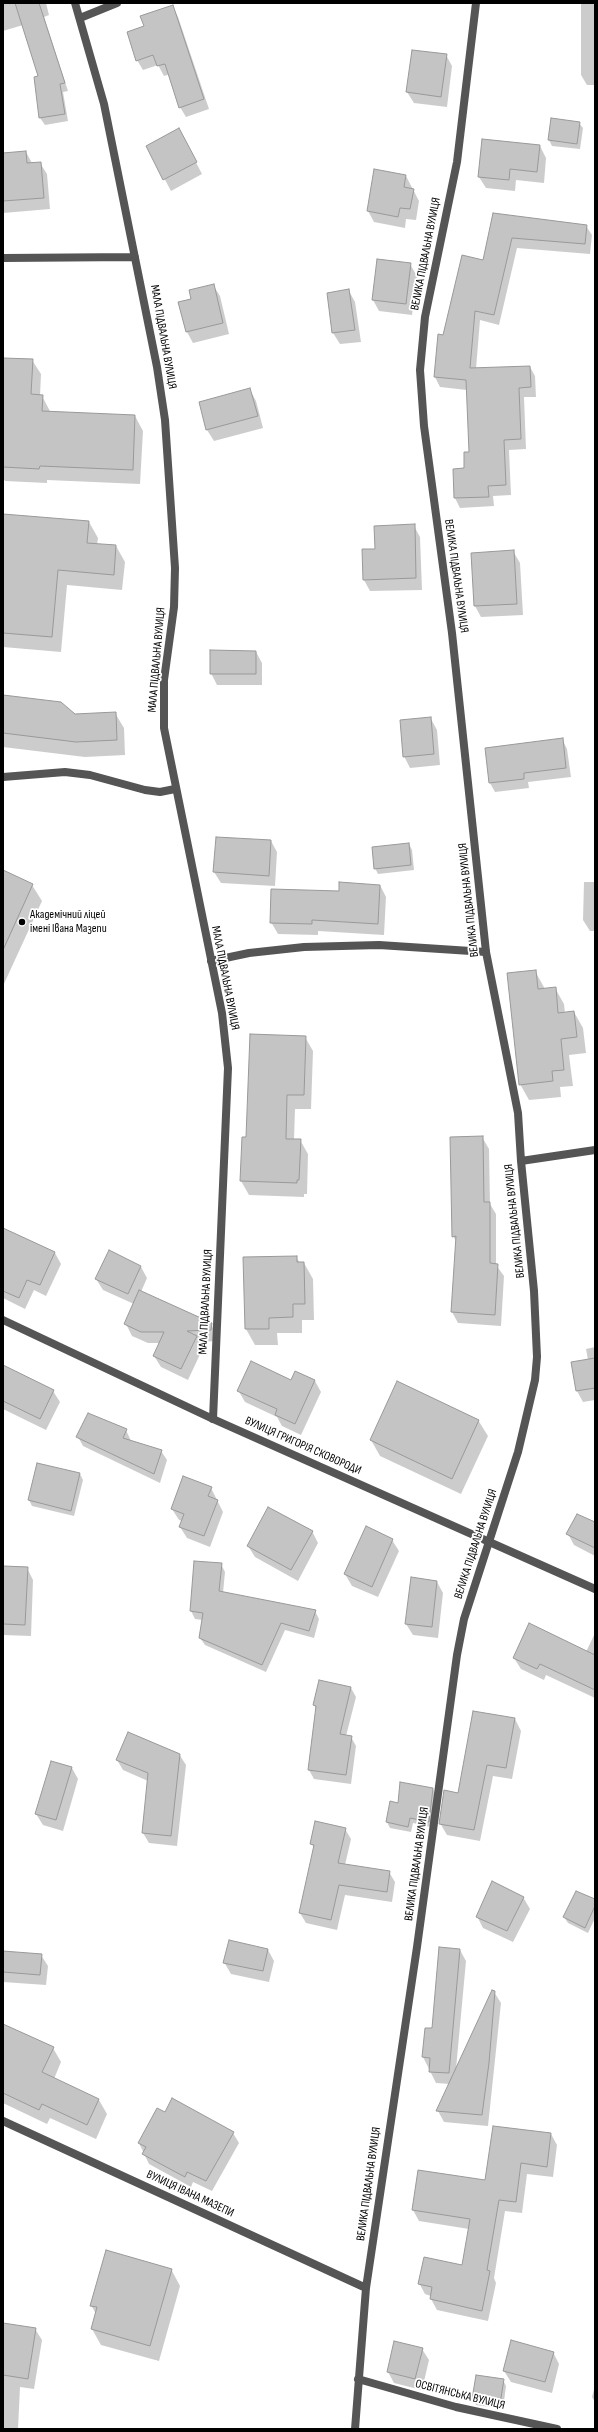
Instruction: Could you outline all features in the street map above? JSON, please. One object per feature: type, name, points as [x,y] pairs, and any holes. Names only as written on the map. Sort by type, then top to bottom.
[{"type":"street","name":"МАЛА ПІДВАЛЬНА ВУЛИЦЯ","points":[[75,3],[104,104],[157,367],[169,465],[175,568],[174,607],[162,710],[175,789],[222,1013],[228,1089],[213,1419]]},
{"type":"street","points":[[80,18],[117,3]]},
{"type":"street","name":"ВЕЛИКА ПІДВАЛЬНА ВУЛИЦЯ","points":[[355,2429],[366,2288],[418,1947],[457,1655],[464,1619],[518,1452],[535,1380],[537,1357],[534,1291],[520,1161],[518,1113],[486,952],[452,633],[424,426],[420,370],[425,317],[457,162],[476,3]]},
{"type":"street","points":[[3,258],[135,257]]},
{"type":"street","points":[[3,777],[66,772],[90,775],[145,790],[160,792],[175,789]]},
{"type":"street","points":[[211,961],[249,953],[304,947],[379,945],[486,952]]},
{"type":"street","points":[[520,1161],[595,1150]]},
{"type":"street","name":"ВУЛИЦЯ ГРИГОРІЯ СКОВОРОДИ","points":[[3,1320],[213,1419],[595,1589]]},
{"type":"street","name":"ВУЛИЦЯ ІВАНА МАЗЕПИ","points":[[3,2121],[366,2288]]},
{"type":"street","name":"ОСВІТЯНСЬКА ВУЛИЦЯ","points":[[358,2379],[450,2406],[557,2429]]},
{"type":"building","points":[[15,3],[39,3],[65,83],[60,84],[65,114],[39,118],[34,77],[38,76]]},
{"type":"building","points":[[173,5],[204,99],[179,108],[165,64],[157,66],[153,55],[136,61],[127,32],[144,26],[140,16]]},
{"type":"building","points":[[412,50],[447,54],[441,97],[406,92]]},
{"type":"building","points":[[551,118],[580,122],[577,144],[548,140]]},
{"type":"building","points":[[179,128],[197,162],[163,180],[146,146]]},
{"type":"building","points":[[482,139],[540,145],[537,172],[510,169],[509,180],[478,177]]},
{"type":"building","points":[[26,151],[27,163],[41,162],[44,198],[3,201],[3,153]]},
{"type":"building","points":[[374,169],[406,175],[404,187],[414,189],[410,209],[400,208],[398,217],[367,211]]},
{"type":"building","points":[[493,213],[587,225],[585,244],[512,238],[494,315],[475,311],[470,368],[530,366],[531,387],[519,388],[521,439],[504,440],[506,485],[488,486],[489,497],[454,498],[453,469],[464,468],[464,452],[469,452],[466,380],[434,377],[438,334],[443,335],[462,255],[483,260]]},
{"type":"building","points":[[377,259],[411,263],[406,304],[372,300]]},
{"type":"building","points":[[214,284],[223,323],[186,332],[178,302],[191,299],[189,290]]},
{"type":"building","points":[[349,289],[355,330],[332,333],[327,293]]},
{"type":"building","points":[[3,358],[33,359],[31,394],[43,395],[42,411],[135,415],[133,470],[40,466],[39,469],[3,467]]},
{"type":"building","points":[[250,388],[258,416],[206,430],[199,402]]},
{"type":"building","points":[[3,514],[89,521],[87,543],[116,545],[114,575],[58,570],[52,637],[3,633]]},
{"type":"building","points":[[415,524],[416,578],[363,580],[362,549],[375,549],[374,526]]},
{"type":"building","points":[[514,550],[517,604],[474,606],[471,553]]},
{"type":"building","points":[[210,650],[256,651],[256,674],[210,674]]},
{"type":"building","points":[[3,695],[61,702],[75,714],[116,712],[117,740],[76,742],[3,733]]},
{"type":"building","points":[[431,717],[434,754],[403,757],[400,720]]},
{"type":"building","points":[[563,738],[566,768],[524,773],[524,779],[489,783],[485,748]]},
{"type":"building","points":[[216,837],[271,840],[269,876],[213,872]]},
{"type":"building","points":[[409,843],[411,865],[374,869],[372,847]]},
{"type":"building","points":[[3,870],[33,884],[3,950]]},
{"type":"building","points":[[339,882],[380,885],[378,924],[312,920],[312,924],[270,923],[271,889],[339,891]]},
{"type":"building","points":[[536,970],[538,989],[556,987],[558,1013],[574,1011],[577,1037],[561,1039],[564,1070],[552,1071],[553,1081],[519,1085],[507,973]]},
{"type":"building","points":[[250,1034],[306,1036],[304,1095],[287,1095],[286,1139],[301,1139],[299,1180],[297,1180],[297,1183],[240,1181],[242,1137],[246,1137]]},
{"type":"building","points":[[483,1136],[484,1202],[490,1202],[490,1263],[498,1264],[495,1315],[451,1312],[456,1236],[452,1237],[450,1137]]},
{"type":"building","points":[[3,1228],[55,1252],[40,1285],[27,1280],[19,1298],[3,1291]]},
{"type":"building","points":[[109,1250],[141,1266],[128,1294],[95,1279]]},
{"type":"building","points":[[297,1256],[297,1262],[304,1262],[305,1304],[293,1304],[293,1317],[269,1318],[269,1329],[245,1329],[243,1257]]},
{"type":"building","points":[[139,1290],[212,1323],[211,1330],[187,1331],[197,1336],[181,1369],[153,1356],[164,1332],[141,1332],[124,1324]]},
{"type":"building","points":[[595,1358],[595,1388],[576,1391],[571,1362]]},
{"type":"building","points":[[251,1361],[291,1380],[295,1371],[315,1380],[295,1424],[275,1415],[277,1409],[237,1391]]},
{"type":"building","points":[[3,1365],[54,1390],[40,1419],[3,1401]]},
{"type":"building","points":[[397,1381],[479,1420],[452,1479],[370,1440]]},
{"type":"building","points":[[88,1413],[127,1429],[123,1438],[162,1450],[154,1474],[76,1437]]},
{"type":"building","points":[[37,1463],[80,1473],[71,1511],[28,1500]]},
{"type":"building","points":[[183,1476],[212,1487],[208,1496],[218,1500],[204,1536],[179,1527],[184,1514],[171,1509]]},
{"type":"building","points":[[268,1507],[313,1531],[291,1570],[247,1546]]},
{"type":"building","points":[[577,1514],[595,1522],[595,1548],[566,1534]]},
{"type":"building","points":[[366,1526],[393,1539],[372,1587],[344,1574]]},
{"type":"building","points":[[194,1561],[222,1563],[219,1591],[316,1610],[309,1631],[281,1623],[262,1665],[199,1638],[203,1613],[190,1611]]},
{"type":"building","points":[[3,1566],[28,1567],[25,1625],[3,1624]]},
{"type":"building","points":[[411,1577],[437,1581],[432,1627],[405,1624]]},
{"type":"building","points":[[529,1623],[595,1655],[595,1690],[540,1664],[537,1669],[513,1658]]},
{"type":"building","points":[[319,1680],[351,1687],[340,1734],[352,1736],[346,1775],[308,1770],[316,1706],[313,1705]]},
{"type":"building","points":[[473,1711],[515,1718],[506,1768],[487,1765],[474,1830],[439,1824],[444,1790],[458,1793]]},
{"type":"building","points":[[128,1732],[180,1754],[171,1836],[142,1833],[148,1773],[116,1760]]},
{"type":"building","points":[[51,1761],[72,1767],[56,1820],[35,1814]]},
{"type":"building","points":[[400,1782],[433,1788],[429,1822],[410,1818],[408,1827],[386,1822],[390,1801],[398,1803]]},
{"type":"building","points":[[315,1821],[346,1828],[338,1863],[390,1871],[387,1892],[339,1885],[331,1920],[299,1913],[314,1845],[310,1844]]},
{"type":"building","points":[[492,1881],[524,1897],[507,1931],[476,1917]]},
{"type":"building","points":[[576,1891],[595,1899],[595,1906],[585,1928],[563,1917]]},
{"type":"building","points":[[229,1940],[268,1949],[263,1971],[223,1963]]},
{"type":"building","points":[[439,1947],[460,1949],[449,2073],[429,2072],[430,2058],[422,2057],[425,2028],[432,2028]]},
{"type":"building","points":[[3,1951],[42,1954],[40,1975],[3,1972]]},
{"type":"building","points":[[492,1990],[495,1991],[489,2063],[482,2115],[436,2111]]},
{"type":"building","points":[[3,2024],[54,2047],[42,2072],[99,2099],[87,2125],[42,2104],[39,2110],[3,2093]]},
{"type":"building","points":[[172,2098],[234,2132],[206,2181],[187,2172],[185,2177],[142,2154],[146,2147],[138,2143],[157,2108],[165,2112]]},
{"type":"building","points":[[493,2126],[551,2133],[547,2167],[521,2163],[516,2202],[499,2200],[487,2270],[490,2271],[482,2311],[430,2299],[432,2287],[418,2284],[424,2257],[462,2265],[470,2219],[412,2210],[418,2170],[485,2180]]},
{"type":"building","points":[[106,2250],[172,2269],[150,2346],[91,2329],[97,2307],[90,2306]]},
{"type":"building","points":[[3,2323],[36,2328],[28,2379],[3,2375]]},
{"type":"building","points":[[511,2340],[554,2352],[545,2382],[503,2371]]},
{"type":"building","points":[[394,2341],[423,2348],[415,2379],[387,2372]]},
{"type":"building","points":[[476,2375],[504,2379],[500,2404],[472,2399]]},
{"type":"place","name":"Академічний ліцей імені Івана Мазепи","points":[[22,922]]}]
